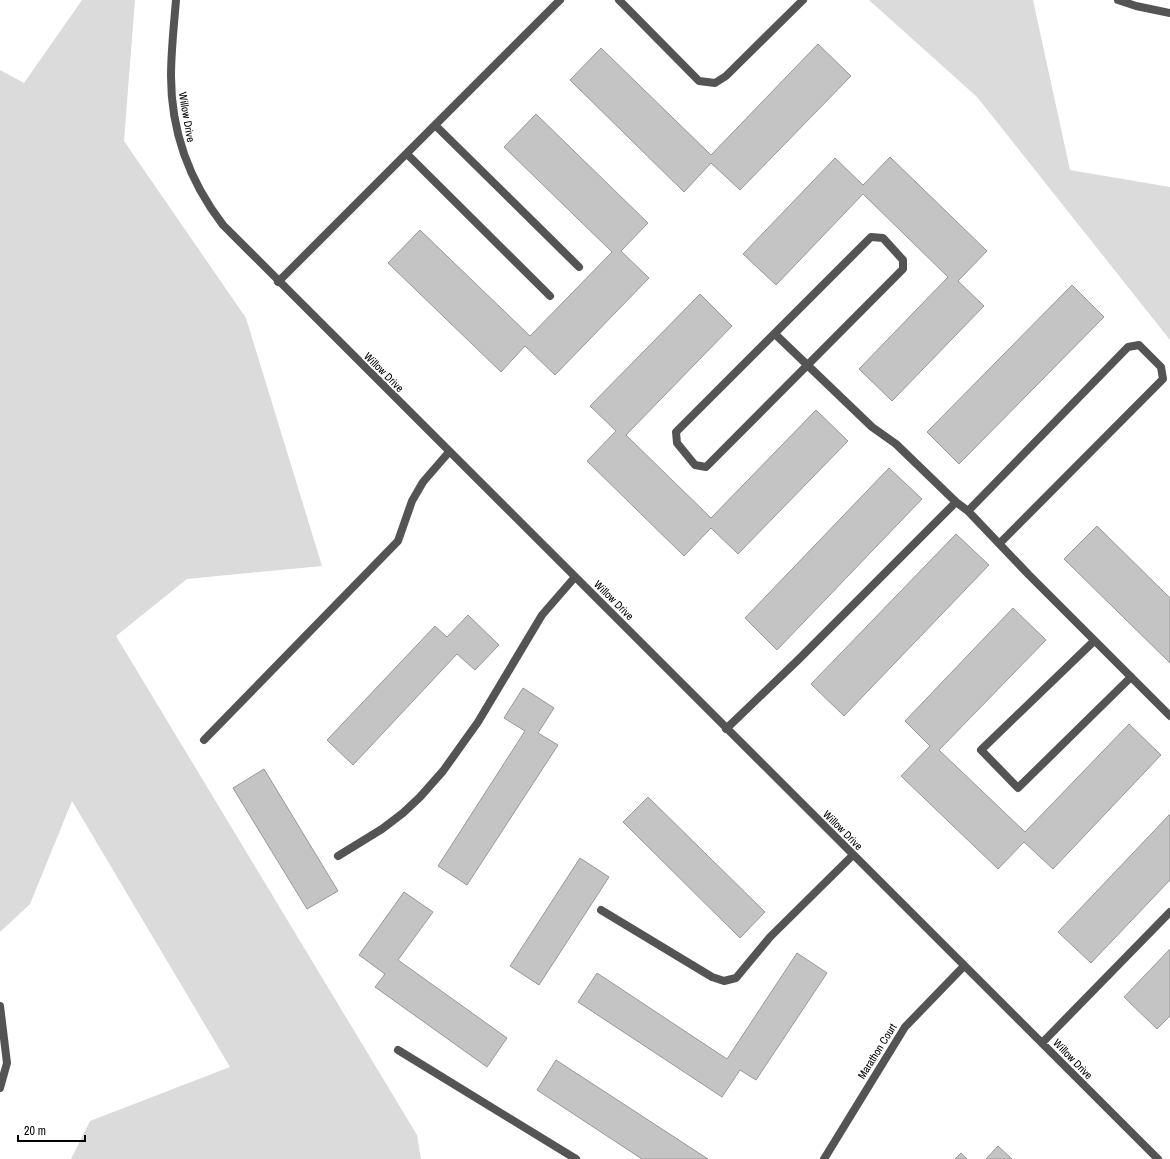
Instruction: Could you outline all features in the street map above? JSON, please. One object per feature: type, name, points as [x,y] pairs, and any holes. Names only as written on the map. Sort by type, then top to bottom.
[{"type":"street","name":"Willow Drive","points":[[176,0],[171,74],[172,98],[176,126],[182,149],[199,189],[211,209],[239,243],[1158,1159]]},
{"type":"street","points":[[278,282],[560,0]]},
{"type":"street","points":[[619,0],[699,81],[715,83],[726,76],[803,0]]},
{"type":"street","points":[[1118,0],[1136,6],[1170,12]]},
{"type":"street","points":[[435,125],[579,267]]},
{"type":"street","points":[[407,154],[550,296]]},
{"type":"street","points":[[871,237],[883,238],[904,260],[903,269],[706,467],[695,465],[677,443],[676,432],[775,334],[871,237]]},
{"type":"street","points":[[775,334],[872,428],[896,444],[956,502],[968,511],[1000,543],[1029,576],[1170,716]]},
{"type":"street","points":[[968,511],[1128,347],[1139,345],[1161,367],[1163,379],[1000,543]]},
{"type":"street","points":[[204,740],[398,541],[412,501],[423,482],[448,452]]},
{"type":"street","points":[[726,729],[799,659],[956,502]]},
{"type":"street","points":[[338,856],[382,829],[403,813],[420,797],[443,771],[478,722],[542,616],[575,577]]},
{"type":"street","points":[[1094,641],[981,750],[1018,788],[1131,677]]},
{"type":"street","points":[[601,910],[712,977],[724,981],[736,978],[770,937],[853,855]]},
{"type":"street","points":[[1042,1043],[1170,912]]},
{"type":"street","name":"Marathon Court","points":[[824,1159],[905,1027],[964,966]]},
{"type":"street","points":[[0,1006],[6,1063],[0,1088]]},
{"type":"street","points":[[398,1050],[576,1159]]},
{"type":"shaded area","points":[[82,0],[135,0],[124,141],[246,318],[322,566],[187,579],[116,636],[417,1135],[421,1159],[71,1159],[90,1121],[230,1067],[72,801],[30,904],[0,932],[0,70],[24,83]]},
{"type":"shaded area","points":[[869,0],[1033,0],[1070,170],[1170,187],[1170,340],[977,97]]},
{"type":"building","points":[[818,44],[851,76],[740,190],[711,163],[684,192],[570,80],[601,48],[711,155]]},
{"type":"building","points":[[536,114],[648,223],[621,251],[649,278],[555,375],[525,346],[501,372],[388,263],[420,230],[530,336],[612,252],[504,147]]},
{"type":"building","points":[[890,157],[987,251],[958,281],[984,306],[892,401],[859,369],[948,277],[863,194],[776,285],[743,254],[835,158],[863,185]]},
{"type":"building","points":[[1072,285],[1104,317],[959,464],[927,432]]},
{"type":"building","points":[[700,294],[732,326],[626,435],[711,518],[816,410],[848,441],[738,554],[711,528],[684,556],[587,461],[616,431],[590,406]]},
{"type":"building","points":[[889,468],[922,499],[777,650],[745,618]]},
{"type":"building","points":[[1097,526],[1170,598],[1170,663],[1064,559]]},
{"type":"building","points":[[956,534],[989,565],[844,716],[811,684]]},
{"type":"building","points":[[1013,608],[1046,640],[939,750],[1025,832],[1129,724],[1161,755],[1053,869],[1024,842],[998,869],[901,776],[930,746],[905,721]]},
{"type":"building","points":[[468,615],[499,645],[475,670],[457,654],[353,765],[327,740],[435,626],[447,637]]},
{"type":"building","points":[[523,688],[554,708],[538,733],[558,745],[467,885],[438,866],[525,731],[504,718]]},
{"type":"building","points":[[264,769],[338,891],[307,909],[233,788]]},
{"type":"building","points":[[648,797],[765,912],[740,938],[623,822]]},
{"type":"building","points":[[1170,814],[1170,880],[1091,963],[1058,932]]},
{"type":"building","points":[[580,858],[609,877],[539,985],[510,966]]},
{"type":"building","points":[[404,892],[433,912],[398,960],[507,1038],[487,1067],[375,987],[385,974],[359,955]]},
{"type":"building","points":[[1170,949],[1170,1016],[1157,1029],[1124,997]]},
{"type":"building","points":[[797,953],[827,973],[756,1080],[740,1070],[722,1097],[578,1002],[597,973],[727,1059]]},
{"type":"building","points":[[556,1060],[708,1159],[642,1159],[537,1090]]},
{"type":"building","points":[[998,1146],[1012,1159],[986,1159]]},
{"type":"building","points":[[961,1153],[967,1159],[955,1159]]}]
